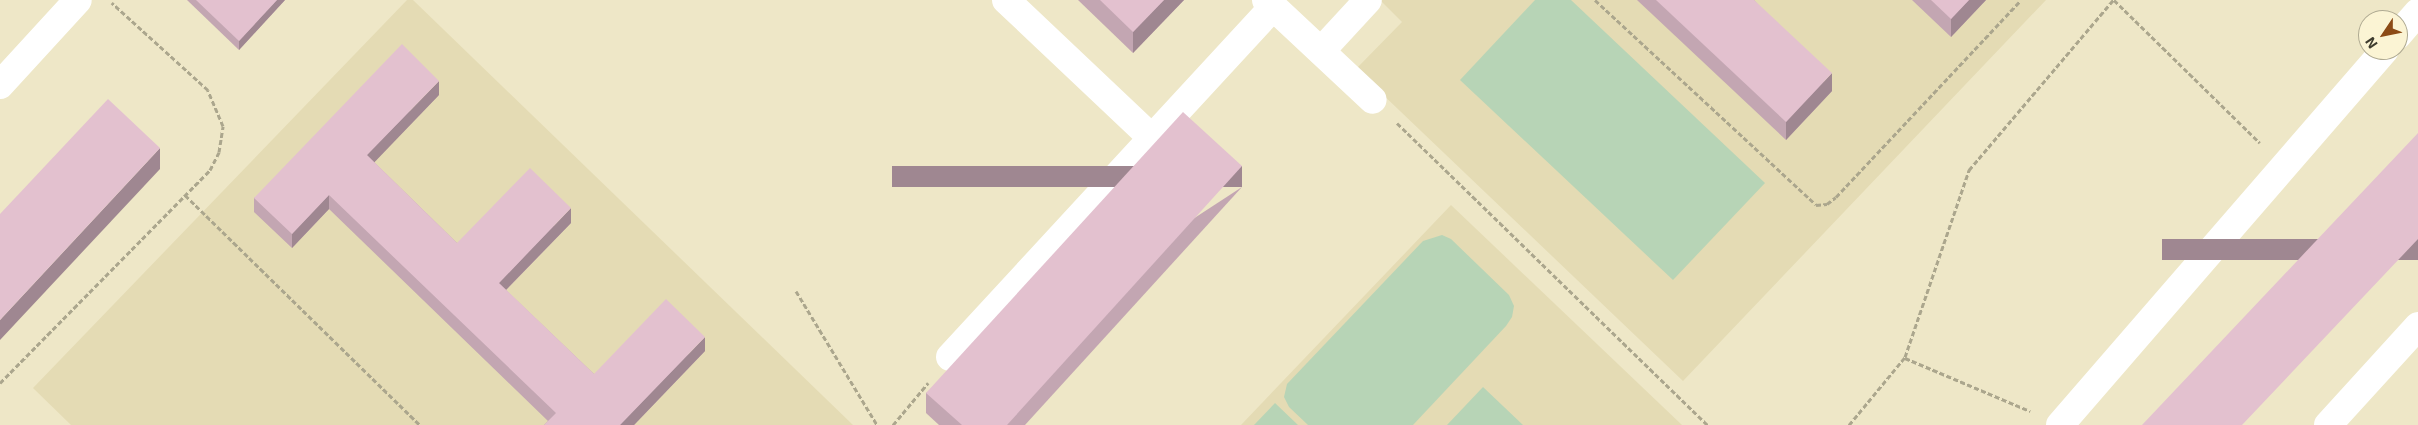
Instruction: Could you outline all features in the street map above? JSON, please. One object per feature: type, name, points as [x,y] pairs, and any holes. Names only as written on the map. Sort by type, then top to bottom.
[{"type":"lane","points":[[0,85],[78,0]]},
{"type":"lane","points":[[1006,0],[1152,138]]},
{"type":"lane","points":[[1320,51],[1368,0]]},
{"type":"lane","points":[[950,357],[1152,138],[1269,3],[1373,100]]},
{"type":"lane","points":[[2408,24],[2418,12]]},
{"type":"lane","points":[[2060,424],[2376,60]]},
{"type":"lane","points":[[2328,425],[2418,326]]},
{"type":"path","points":[[0,383],[210,170],[219,152],[223,126],[208,90],[109,0]]},
{"type":"path","points":[[1595,0],[1816,205],[1827,204],[1836,197],[2021,0]]},
{"type":"path","points":[[1849,425],[1904,358],[1969,170],[2113,0],[2285,167]]},
{"type":"path","points":[[1373,100],[1708,425]]},
{"type":"path","points":[[185,195],[420,425]]},
{"type":"path","points":[[796,291],[876,425]]},
{"type":"path","points":[[893,425],[950,357]]},
{"type":"path","points":[[1904,358],[2060,424]]},
{"type":"shaded area","points":[[407,0],[413,0],[853,425],[71,425],[33,388]]},
{"type":"shaded area","points":[[1380,0],[2046,0],[1683,381],[1356,69],[1402,22]]},
{"type":"shaded area","points":[[1451,205],[1682,425],[1241,425]]},
{"type":"green space","points":[[1535,0],[1571,0],[1765,183],[1673,280],[1460,80]]},
{"type":"green space","points":[[1442,235],[1451,239],[1509,295],[1514,306],[1512,317],[1506,326],[1413,425],[1308,425],[1289,407],[1284,397],[1287,384],[1423,241]]},
{"type":"green space","points":[[1483,387],[1523,425],[1447,425]]},
{"type":"green space","points":[[1275,403],[1298,425],[1254,425]]},
{"type":"building","points":[[196,0],[277,0],[239,41]]},
{"type":"building","points":[[1100,0],[1164,0],[1133,32]]},
{"type":"building","points":[[1656,0],[1754,0],[1832,73],[1786,122]]},
{"type":"building","points":[[1931,0],[1969,0],[1951,19]]},
{"type":"building","points":[[402,44],[439,81],[367,155],[457,243],[530,168],[571,208],[499,283],[594,374],[666,299],[705,337],[620,425],[544,425],[556,413],[329,195],[292,234],[254,198]]},
{"type":"building","points":[[108,99],[160,148],[0,320],[0,214]]},
{"type":"building","points":[[1183,112],[1242,166],[1007,425],[962,425],[926,393]]},
{"type":"building","points":[[2418,133],[2418,239],[2242,425],[2142,425]]}]
